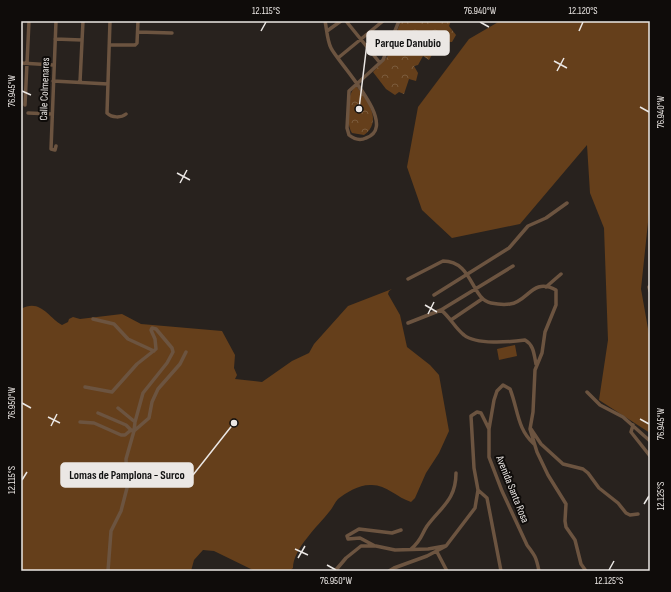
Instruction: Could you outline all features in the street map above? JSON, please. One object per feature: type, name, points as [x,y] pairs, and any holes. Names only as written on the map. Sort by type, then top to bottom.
[{"type":"street","points":[[25,105],[29,21]]},
{"type":"street","name":"Calle Colmenares","points":[[56,21],[50,149],[55,150],[56,146]]},
{"type":"street","points":[[80,82],[83,21]]},
{"type":"street","points":[[110,21],[107,113],[110,116],[122,117],[126,114]]},
{"type":"street","points":[[110,45],[135,45],[138,32],[138,21]]},
{"type":"street","points":[[325,21],[329,44],[357,82],[373,111],[377,124],[375,132],[366,139],[352,137],[347,128],[347,97],[351,87],[357,82],[380,63],[387,53],[399,21]]},
{"type":"street","points":[[327,31],[341,21]]},
{"type":"street","points":[[346,21],[380,63]]},
{"type":"street","points":[[338,58],[383,21]]},
{"type":"street","points":[[138,32],[172,33]]},
{"type":"street","points":[[55,39],[82,40]]},
{"type":"street","points":[[21,63],[54,64]]},
{"type":"street","points":[[53,81],[108,84]]},
{"type":"street","points":[[28,113],[52,114]]},
{"type":"street","points":[[434,295],[509,248],[528,226],[546,218],[567,203]]},
{"type":"street","points":[[408,279],[443,261],[449,261],[457,264],[467,274],[482,299],[490,302],[509,304],[522,299],[532,289],[546,287],[556,290],[556,305],[545,332],[542,354],[536,364],[534,373],[533,412],[530,424],[530,434],[548,475],[566,504],[566,527],[573,534],[578,548],[581,564],[586,571]]},
{"type":"street","points":[[408,323],[441,310],[513,266]]},
{"type":"street","points":[[546,287],[561,274]]},
{"type":"street","points":[[451,320],[482,299]]},
{"type":"street","points":[[441,310],[463,335],[470,339],[492,342],[525,340],[534,351],[536,364]]},
{"type":"street","points":[[93,319],[114,324],[128,339],[154,350]]},
{"type":"street","points":[[85,387],[112,392],[137,364],[156,349],[156,339],[151,330],[154,328],[173,350],[167,363],[144,390],[126,459],[127,488],[121,511],[111,531],[108,571]]},
{"type":"street","points":[[80,422],[94,423],[125,435],[133,431],[150,416],[152,402],[158,389],[180,364],[186,352]]},
{"type":"street","name":"Avenida Santa Rosa","points":[[534,445],[526,437],[522,430],[512,393],[506,386],[500,387],[497,391],[489,429],[489,454],[493,468],[527,545],[537,558],[539,571]]},
{"type":"street","points":[[587,392],[600,405],[622,417],[650,441]]},
{"type":"street","points":[[118,408],[135,422]]},
{"type":"street","points":[[98,413],[125,424],[133,431]]},
{"type":"street","points":[[389,571],[437,552],[447,544],[475,508],[478,490],[474,468],[471,416],[473,413],[481,413],[489,429]]},
{"type":"street","points":[[530,424],[541,444],[563,464],[583,469],[588,473],[599,488],[618,503],[626,513],[630,515],[638,514]]},
{"type":"street","points":[[633,425],[631,432],[650,456]]},
{"type":"street","points":[[411,549],[424,536],[426,528],[450,500],[455,485],[456,473]]},
{"type":"street","points":[[478,490],[487,498],[501,571]]},
{"type":"street","points":[[376,546],[360,538],[348,539],[347,536],[359,529],[392,533],[401,530]]},
{"type":"street","points":[[335,571],[355,550],[364,546],[376,546],[395,550],[428,549],[447,544]]},
{"type":"street","points":[[437,552],[447,571]]},
{"type":"green space","points":[[401,21],[451,21],[449,26],[456,35],[452,42],[434,41],[438,44],[429,60],[423,56],[418,65],[414,66],[418,73],[416,81],[409,79],[404,94],[399,92],[395,95],[386,89],[373,72],[387,57]]},
{"type":"green space","points":[[500,21],[650,21],[650,203],[641,289],[650,340],[650,433],[599,400],[608,340],[604,228],[590,193],[587,145],[520,224],[452,238],[422,210],[407,167],[418,107],[469,39]]},
{"type":"green space","points":[[356,86],[369,104],[373,117],[370,130],[364,135],[352,133],[349,123],[348,109],[350,95]]},
{"type":"green space","points":[[392,289],[388,294],[400,315],[407,347],[430,365],[439,375],[449,431],[439,453],[426,473],[415,498],[411,502],[401,498],[387,489],[377,486],[367,485],[350,491],[335,502],[307,538],[297,553],[293,568],[289,571],[255,571],[214,551],[203,550],[194,560],[191,571],[21,571],[21,309],[28,306],[39,307],[62,325],[73,317],[80,319],[122,314],[141,324],[222,331],[235,355],[234,368],[237,375],[235,379],[262,382],[292,361],[309,353],[314,344],[348,306]]},
{"type":"green space","points":[[515,345],[517,356],[499,360],[497,349]]},
{"type":"place","name":"Parque Danubio","points":[[359,109]]},
{"type":"place","name":"Lomas de Pamplona - Surco","points":[[234,423]]}]
